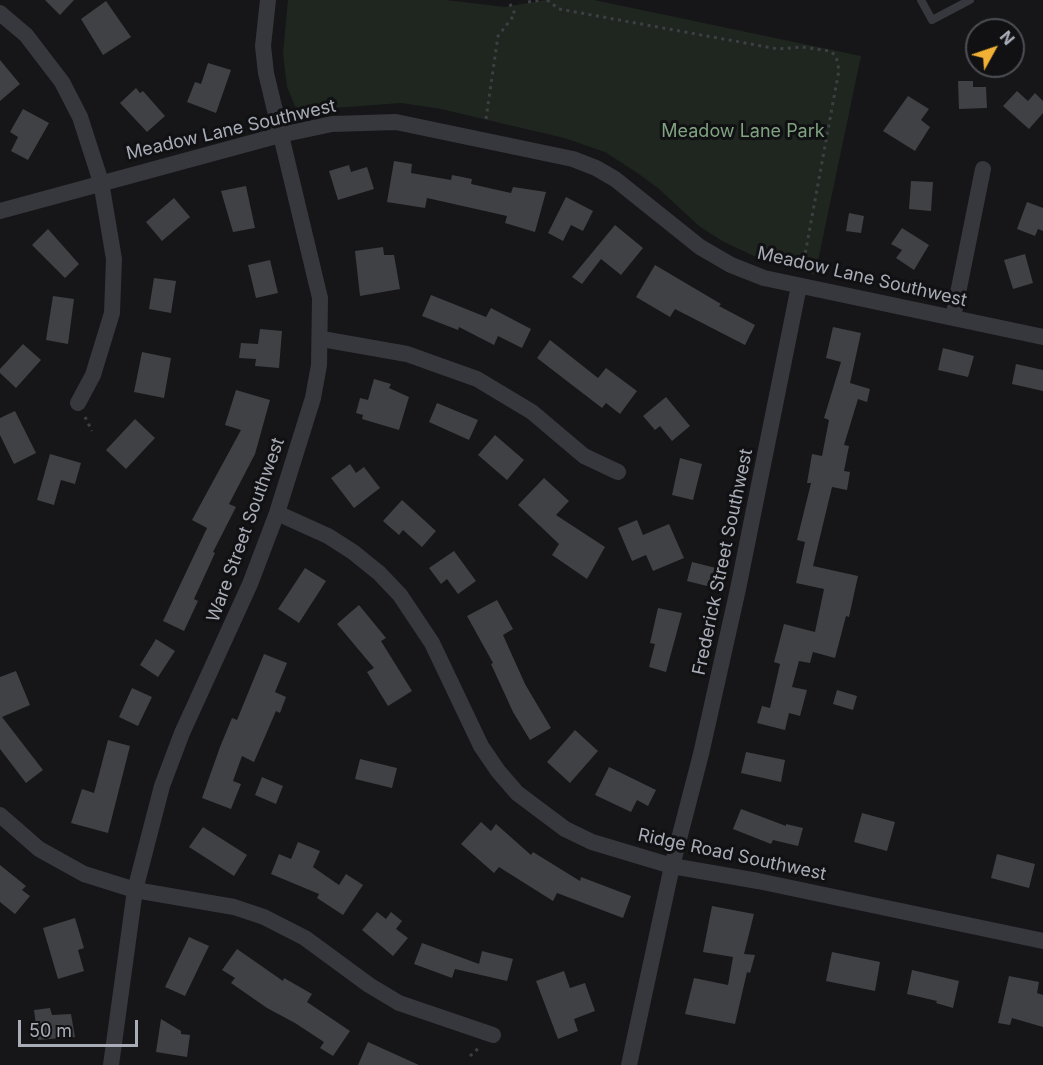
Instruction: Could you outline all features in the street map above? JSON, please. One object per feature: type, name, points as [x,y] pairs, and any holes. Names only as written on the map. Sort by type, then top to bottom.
[{"type":"street","name":"Ware Street Southwest","points":[[111,1065],[135,890],[162,786],[182,733],[233,622],[277,513],[313,398],[322,339],[320,298],[314,267],[266,73],[263,46],[268,0]]},
{"type":"street","points":[[0,13],[32,42],[62,82],[80,117],[100,182],[114,259],[112,313],[97,365],[78,403]]},
{"type":"street","name":"Meadow Lane Southwest","points":[[0,211],[280,135],[332,124],[396,122],[573,159],[615,180],[700,247],[764,278],[1043,337]]},
{"type":"street","points":[[953,318],[983,169]]},
{"type":"street","name":"Frederick Street Southwest","points":[[630,1065],[672,866],[701,754],[728,633],[799,286]]},
{"type":"street","points":[[322,339],[407,354],[477,379],[532,412],[584,456],[618,472]]},
{"type":"street","name":"Ridge Road Southwest","points":[[277,513],[328,537],[353,552],[380,573],[400,595],[432,643],[481,746],[517,793],[549,818],[592,842],[672,866],[758,881],[1043,941]]},
{"type":"street","points":[[0,815],[30,842],[56,860],[84,874],[135,890],[234,907],[264,917],[305,938],[369,985],[399,1003],[493,1035]]},
{"type":"lane","points":[[921,0],[932,20],[970,0]]},
{"type":"path","points":[[528,2],[545,0],[559,9],[768,47],[802,47],[830,51],[837,56],[839,70],[799,286]]},
{"type":"path","points":[[486,118],[498,36],[515,14],[510,4]]},
{"type":"green space","name":"Meadow Lane Park","points":[[288,0],[446,0],[505,7],[545,0],[594,0],[861,56],[815,275],[754,256],[722,241],[699,226],[658,188],[636,172],[605,152],[564,138],[441,109],[401,103],[335,108],[309,113],[297,111],[287,87],[283,53]]},
{"type":"building","points":[[45,0],[74,0],[60,15]]},
{"type":"building","points":[[106,1],[131,37],[103,55],[81,19]]},
{"type":"building","points":[[0,60],[20,84],[0,101]]},
{"type":"building","points":[[208,63],[231,70],[216,113],[187,102],[195,82],[201,84]]},
{"type":"building","points":[[958,81],[973,81],[973,87],[986,87],[987,108],[959,109]]},
{"type":"building","points":[[136,88],[140,93],[143,91],[165,116],[147,132],[120,103]]},
{"type":"building","points":[[1017,91],[1028,101],[1035,93],[1043,101],[1043,113],[1029,129],[1003,106]]},
{"type":"building","points":[[908,96],[929,109],[921,120],[930,127],[915,151],[883,131]]},
{"type":"building","points":[[23,109],[49,123],[28,160],[11,151],[18,137],[10,132]]},
{"type":"building","points":[[394,161],[412,164],[411,173],[451,180],[452,175],[472,179],[471,184],[511,193],[513,187],[546,192],[535,232],[505,223],[507,216],[427,198],[425,208],[387,202]]},
{"type":"building","points":[[349,165],[351,172],[367,167],[374,189],[338,200],[329,171]]},
{"type":"building","points":[[911,181],[933,182],[931,211],[909,209]]},
{"type":"building","points":[[246,186],[255,228],[233,232],[221,191]]},
{"type":"building","points":[[566,197],[593,211],[583,231],[571,225],[563,241],[548,233]]},
{"type":"building","points":[[174,198],[190,217],[162,241],[146,222]]},
{"type":"building","points":[[1027,202],[1043,208],[1043,231],[1038,229],[1035,236],[1017,229]]},
{"type":"building","points":[[849,213],[864,216],[861,233],[846,231]]},
{"type":"building","points":[[615,225],[643,248],[621,275],[601,259],[582,284],[572,277]]},
{"type":"building","points":[[902,228],[929,245],[914,270],[896,258],[902,250],[891,244]]},
{"type":"building","points":[[48,229],[79,264],[65,278],[32,245]]},
{"type":"building","points":[[383,247],[384,255],[394,255],[400,289],[360,296],[355,251]]},
{"type":"building","points":[[1025,254],[1033,283],[1013,289],[1004,260]]},
{"type":"building","points":[[270,260],[278,293],[256,298],[248,265]]},
{"type":"building","points":[[655,265],[721,304],[719,306],[755,325],[745,345],[675,309],[670,317],[636,297]]},
{"type":"building","points":[[154,278],[176,281],[171,313],[149,309]]},
{"type":"building","points":[[431,295],[486,317],[491,308],[531,329],[522,348],[498,336],[494,345],[459,327],[458,330],[422,316]]},
{"type":"building","points":[[53,296],[74,299],[68,344],[46,340]]},
{"type":"building","points":[[833,327],[861,333],[850,383],[870,389],[867,402],[858,399],[844,445],[849,446],[844,471],[850,472],[847,490],[832,487],[813,566],[858,576],[849,617],[846,616],[835,658],[813,652],[810,663],[799,661],[792,687],[807,690],[800,716],[789,713],[785,730],[757,723],[762,706],[770,708],[780,664],[774,662],[784,624],[815,632],[824,589],[796,583],[805,542],[797,540],[811,483],[807,483],[812,454],[822,456],[829,420],[824,418],[841,362],[826,358]]},
{"type":"building","points":[[260,329],[282,331],[279,368],[255,366],[256,359],[239,358],[241,343],[258,344]]},
{"type":"building","points":[[550,340],[598,378],[606,368],[637,391],[620,414],[606,403],[602,408],[537,358]]},
{"type":"building","points":[[23,344],[41,360],[16,388],[0,373],[0,369]]},
{"type":"building","points":[[943,348],[974,356],[968,377],[938,370]]},
{"type":"building","points":[[142,352],[171,358],[164,398],[134,392]]},
{"type":"building","points":[[1016,364],[1043,370],[1043,391],[1012,384]]},
{"type":"building","points":[[374,379],[391,384],[389,388],[409,397],[399,430],[362,419],[363,415],[356,413],[360,398],[368,400]]},
{"type":"building","points":[[236,390],[270,400],[255,454],[229,504],[236,507],[213,552],[215,553],[194,599],[198,601],[184,631],[163,621],[207,528],[192,520],[241,430],[225,425]]},
{"type":"building","points":[[666,397],[690,426],[672,441],[660,426],[655,430],[643,416]]},
{"type":"building","points":[[437,403],[478,420],[469,440],[429,422]]},
{"type":"building","points":[[15,411],[36,453],[14,464],[0,435],[0,418]]},
{"type":"building","points":[[135,419],[155,438],[126,469],[106,450]]},
{"type":"building","points":[[495,435],[524,460],[507,480],[478,455]]},
{"type":"building","points":[[50,454],[81,463],[75,484],[61,480],[54,505],[37,500]]},
{"type":"building","points":[[680,458],[702,464],[693,500],[672,495]]},
{"type":"building","points":[[350,464],[356,473],[364,467],[380,488],[354,508],[331,478]]},
{"type":"building","points":[[544,478],[569,501],[556,515],[605,547],[587,579],[552,555],[559,544],[518,505]]},
{"type":"building","points":[[402,500],[436,531],[422,547],[403,530],[399,535],[383,521]]},
{"type":"building","points":[[637,520],[643,535],[669,524],[684,558],[653,571],[646,555],[632,561],[618,528]]},
{"type":"building","points":[[454,551],[476,581],[458,594],[447,579],[441,584],[429,568]]},
{"type":"building","points":[[692,562],[716,568],[711,587],[687,581]]},
{"type":"building","points":[[305,568],[326,581],[299,623],[278,609]]},
{"type":"building","points":[[497,600],[513,629],[503,635],[525,684],[551,728],[530,740],[513,712],[491,664],[493,663],[467,616]]},
{"type":"building","points":[[359,605],[386,638],[381,641],[412,691],[388,706],[367,672],[374,668],[337,624]]},
{"type":"building","points":[[658,608],[682,613],[666,672],[649,667],[655,644],[650,643]]},
{"type":"building","points":[[156,639],[175,651],[158,677],[140,665]]},
{"type":"building","points":[[264,654],[287,663],[275,692],[286,697],[280,713],[276,711],[254,762],[242,756],[233,781],[241,784],[231,809],[202,798],[232,718],[237,720]]},
{"type":"building","points":[[16,671],[30,705],[2,717],[43,770],[26,783],[0,749],[0,677]]},
{"type":"building","points":[[132,688],[152,697],[138,726],[119,717]]},
{"type":"building","points":[[837,690],[857,696],[853,710],[833,704]]},
{"type":"building","points":[[575,730],[598,751],[570,783],[547,762]]},
{"type":"building","points":[[108,740],[130,746],[108,833],[71,823],[82,789],[94,793]]},
{"type":"building","points":[[746,752],[785,760],[781,782],[741,773]]},
{"type":"building","points":[[360,759],[397,768],[392,788],[355,779]]},
{"type":"building","points":[[609,767],[656,790],[648,806],[637,800],[631,812],[595,795]]},
{"type":"building","points":[[262,777],[283,786],[276,804],[255,795]]},
{"type":"building","points":[[741,809],[786,826],[786,824],[803,828],[798,846],[773,840],[771,844],[733,829]]},
{"type":"building","points":[[862,813],[895,822],[887,851],[854,842]]},
{"type":"building","points":[[481,822],[491,831],[496,824],[531,855],[533,852],[580,881],[581,877],[631,896],[623,918],[557,893],[553,901],[499,867],[494,873],[461,844]]},
{"type":"building","points":[[203,827],[247,855],[234,876],[189,847]]},
{"type":"building","points":[[298,842],[320,851],[313,867],[339,885],[346,874],[363,885],[343,915],[317,898],[319,894],[271,874],[279,854],[291,859]]},
{"type":"building","points":[[997,854],[1035,864],[1029,888],[991,878]]},
{"type":"building","points":[[0,865],[26,886],[22,890],[30,896],[15,914],[0,902]]},
{"type":"building","points":[[712,906],[754,914],[744,954],[755,955],[750,973],[747,972],[735,1024],[685,1014],[694,978],[728,985],[733,957],[703,952]]},
{"type":"building","points":[[377,912],[386,919],[391,912],[402,921],[396,929],[408,938],[393,956],[362,930]]},
{"type":"building","points":[[75,918],[84,948],[78,950],[84,971],[58,979],[43,928]]},
{"type":"building","points":[[189,937],[209,946],[185,996],[165,987]]},
{"type":"building","points":[[422,943],[479,964],[482,951],[513,959],[507,981],[455,969],[452,978],[414,964]]},
{"type":"building","points":[[237,949],[283,981],[284,978],[312,994],[307,1002],[350,1031],[333,1056],[320,1048],[324,1042],[267,1008],[231,983],[235,978],[222,970]]},
{"type":"building","points":[[832,952],[880,962],[875,991],[826,981]]},
{"type":"building","points":[[912,970],[959,981],[953,1008],[936,1003],[937,1001],[907,994]]},
{"type":"building","points":[[564,971],[570,988],[585,983],[595,1011],[574,1019],[578,1031],[558,1039],[536,981]]},
{"type":"building","points":[[1009,976],[1039,982],[1037,993],[1043,995],[1043,1027],[1012,1018],[1010,1025],[998,1023]]},
{"type":"building","points":[[50,1008],[52,1015],[71,1014],[75,1037],[38,1040],[34,1010]]},
{"type":"building","points":[[161,1019],[181,1031],[181,1034],[190,1035],[187,1057],[156,1052]]},
{"type":"building","points":[[368,1042],[419,1065],[358,1065]]}]
